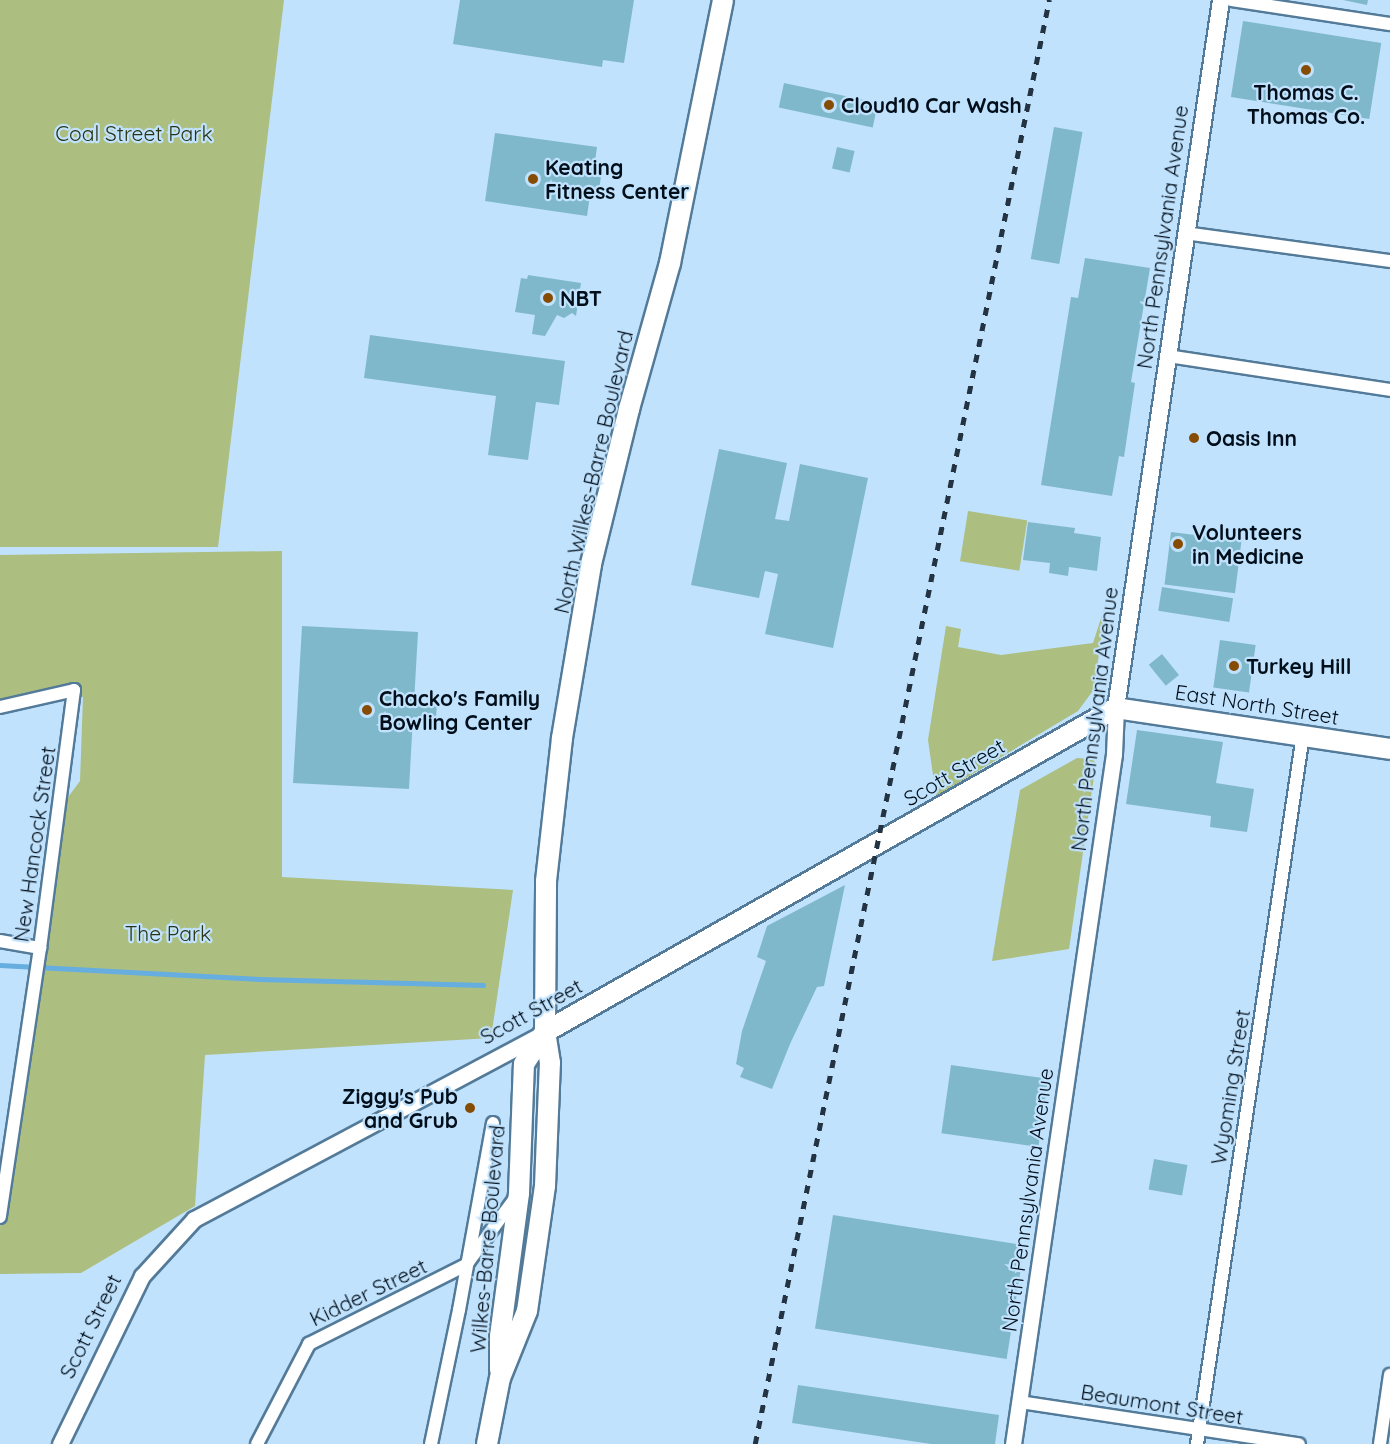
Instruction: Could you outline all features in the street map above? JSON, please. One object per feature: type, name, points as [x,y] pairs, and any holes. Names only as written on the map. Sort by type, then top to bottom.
[{"type":"main road","name":"North Wilkes-Barre Boulevard","points":[[544,1032],[546,881],[552,812],[591,564],[629,409],[670,263],[723,0]]},
{"type":"main road","name":"North Pennsylvania Avenue","points":[[1116,708],[1221,0]]},
{"type":"main road","name":"Scott Street","points":[[544,1032],[1116,708]]},
{"type":"main road","name":"East North Street","points":[[1116,708],[1390,749]]},
{"type":"main road","name":"Wilkes-Barre Boulevard","points":[[500,1378],[500,1336],[519,1194],[524,1064],[544,1032]]},
{"type":"main road","name":"Wilkes-Barre Boulevard","points":[[487,1444],[500,1378],[527,1311],[545,1186],[550,1063],[544,1032]]},
{"type":"street","points":[[1231,0],[1390,24]]},
{"type":"street","points":[[1185,233],[1390,261]]},
{"type":"street","points":[[1168,356],[1390,390]]},
{"type":"street","name":"New Hancock Street","points":[[0,708],[74,690],[40,948],[0,1217]]},
{"type":"street","name":"North Pennsylvania Avenue","points":[[1013,1444],[1114,754],[1116,708]]},
{"type":"street","name":"Wyoming Street","points":[[1197,1444],[1303,735]]},
{"type":"street","points":[[0,941],[40,948]]},
{"type":"street","name":"Scott Street","points":[[60,1444],[142,1276],[194,1220],[544,1032]]},
{"type":"street","points":[[431,1444],[493,1123]]},
{"type":"street","name":"Kidder Street","points":[[257,1444],[309,1344],[466,1265],[519,1194]]},
{"type":"street","points":[[1380,1444],[1390,1375]]},
{"type":"street","name":"Beaumont Street","points":[[1020,1402],[1299,1444]]},
{"type":"green space","name":"Coal Street Park","points":[[0,0],[284,0],[218,547],[0,547]]},
{"type":"green space","points":[[968,511],[1027,520],[1019,571],[960,561]]},
{"type":"green space","name":"The Park","points":[[282,551],[282,877],[513,890],[491,1038],[205,1055],[195,1206],[81,1273],[0,1274],[0,1227],[57,812],[80,781],[83,697],[53,695],[0,702],[0,555]]},
{"type":"green space","points":[[1106,603],[1095,683],[1092,692],[1078,711],[936,796],[928,740],[946,626],[961,629],[958,647],[1001,655],[1093,643]]},
{"type":"green space","points":[[1077,758],[1092,759],[1096,763],[1069,949],[992,961],[1020,790]]},
{"type":"building","points":[[460,0],[634,0],[624,63],[603,60],[602,67],[453,44]]},
{"type":"building","points":[[1343,0],[1368,0],[1367,5]]},
{"type":"building","name":"Thomas C. Thomas Co.","points":[[1243,21],[1381,43],[1369,119],[1231,97]]},
{"type":"building","name":"Cloud10 Car Wash","points":[[784,83],[878,103],[873,127],[779,107]]},
{"type":"building","points":[[1054,127],[1083,132],[1059,264],[1031,259]]},
{"type":"building","points":[[495,133],[597,147],[593,176],[601,177],[599,190],[591,189],[587,216],[485,201]]},
{"type":"building","points":[[837,147],[855,151],[850,172],[832,168]]},
{"type":"building","points":[[1085,258],[1150,268],[1131,382],[1135,383],[1124,457],[1119,456],[1112,496],[1041,485],[1071,297],[1078,298]]},
{"type":"building","name":"NBT","points":[[528,275],[581,283],[576,316],[572,313],[564,318],[557,315],[545,336],[532,334],[535,315],[515,312],[521,278],[527,279]]},
{"type":"building","points":[[370,335],[565,361],[559,405],[536,402],[528,460],[488,455],[496,396],[364,378]]},
{"type":"building","points":[[719,449],[787,463],[775,519],[789,521],[800,464],[868,478],[833,648],[765,634],[778,574],[765,571],[759,598],[691,585]]},
{"type":"building","points":[[1028,522],[1075,528],[1074,533],[1101,537],[1097,571],[1069,567],[1068,576],[1049,573],[1050,563],[1023,560]]},
{"type":"building","points":[[1171,532],[1241,541],[1235,593],[1165,585]]},
{"type":"building","points":[[1162,587],[1233,598],[1229,622],[1158,611]]},
{"type":"building","name":"Chacko's Family Bowling Center","points":[[302,626],[418,632],[414,703],[437,704],[436,718],[413,717],[409,789],[293,783]]},
{"type":"building","name":"Turkey Hill","points":[[1220,640],[1256,645],[1249,693],[1213,688]]},
{"type":"building","points":[[1162,654],[1179,675],[1166,686],[1149,665]]},
{"type":"building","points":[[1137,730],[1223,742],[1216,783],[1254,789],[1247,832],[1210,827],[1211,816],[1126,804]]},
{"type":"building","points":[[845,885],[824,986],[817,987],[772,1089],[740,1077],[744,1068],[736,1064],[742,1031],[766,961],[757,957],[767,926]]},
{"type":"building","points":[[951,1065],[1048,1079],[1038,1147],[941,1133]]},
{"type":"building","points":[[1154,1159],[1187,1165],[1182,1195],[1149,1190]]},
{"type":"building","points":[[833,1215],[1025,1245],[1007,1359],[815,1329]]},
{"type":"building","points":[[798,1385],[999,1415],[995,1444],[931,1444],[792,1423]]},
{"type":"waterway","points":[[0,965],[259,979],[483,985]]},
{"type":"railway","points":[[755,1444],[1049,0]]},
{"type":"place","name":"Thomas C. Thomas Co.","points":[[1306,70]]},
{"type":"place","name":"Cloud10 Car Wash","points":[[829,105]]},
{"type":"place","name":"Keating Fitness Center","points":[[533,179]]},
{"type":"place","name":"NBT","points":[[548,298]]},
{"type":"place","name":"Oasis Inn","points":[[1194,438]]},
{"type":"place","name":"Volunteers in Medicine","points":[[1178,544]]},
{"type":"place","name":"Turkey Hill","points":[[1234,666]]},
{"type":"place","name":"Chacko's Family Bowling Center","points":[[367,710]]},
{"type":"place","name":"Ziggy's Pub and Grub","points":[[470,1108]]}]
